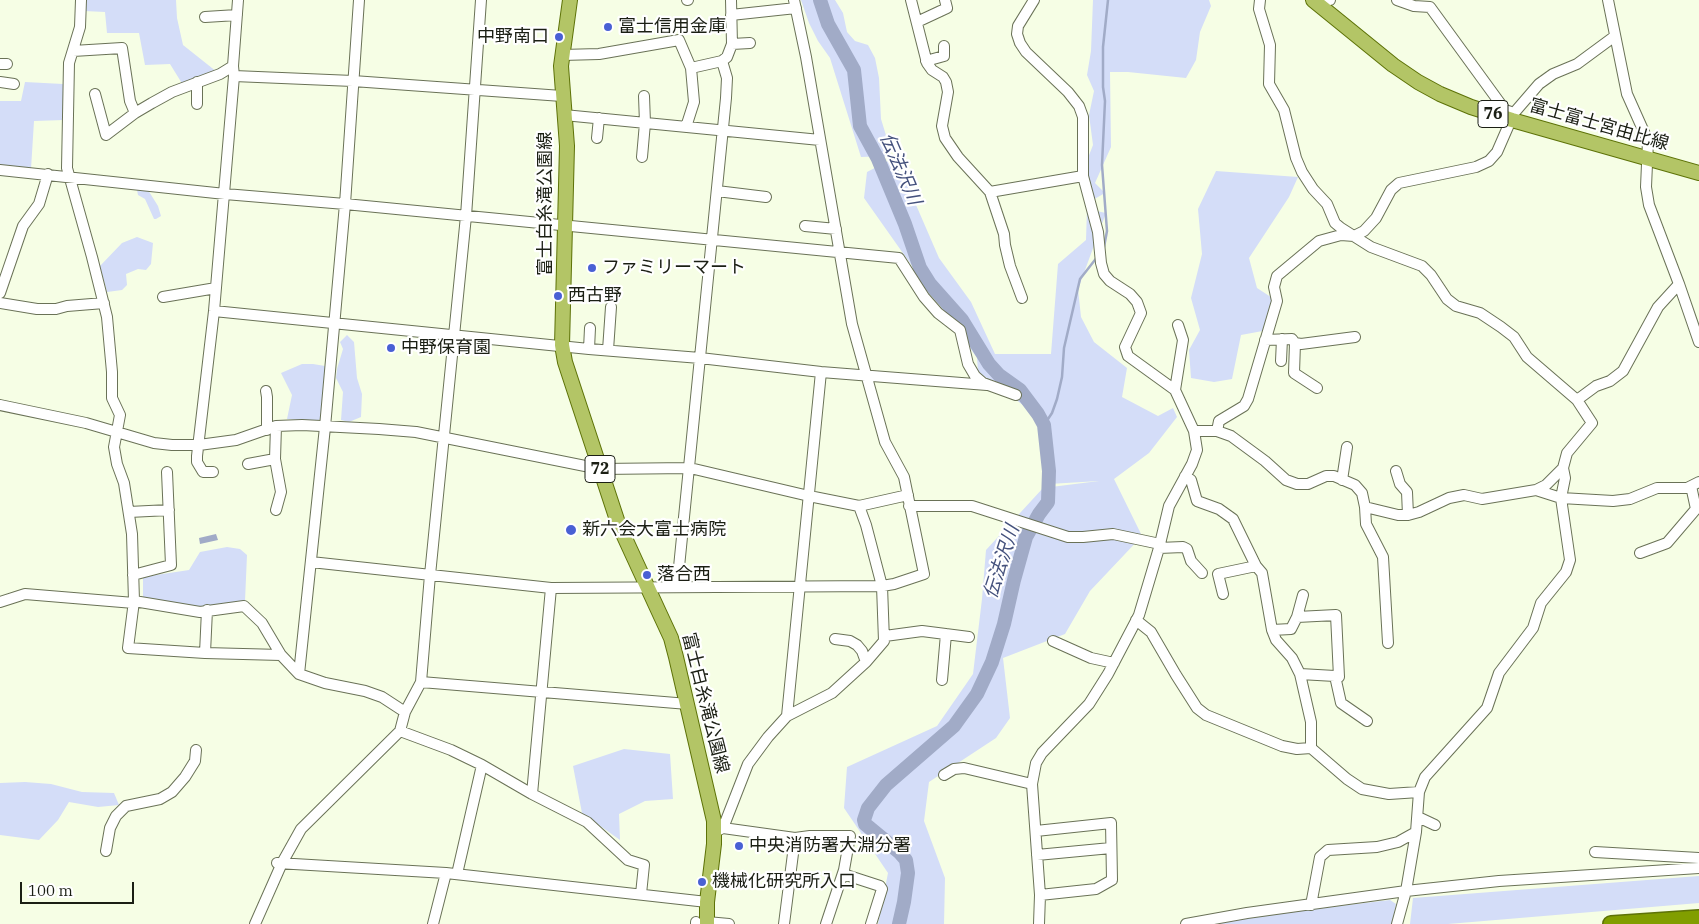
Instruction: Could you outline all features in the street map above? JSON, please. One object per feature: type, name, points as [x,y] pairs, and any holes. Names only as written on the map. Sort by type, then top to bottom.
[{"type":"highway","points":[[1611,924],[1699,918]]},
{"type":"main road","name":"富士白糸滝公園線","points":[[570,0],[562,55],[562,96],[567,146],[562,345],[572,386],[618,523],[671,638],[714,821],[719,830],[707,902],[701,923]]},
{"type":"main road","name":"富士富士宮由比線","points":[[1320,1],[1393,65],[1418,82],[1471,107],[1513,117],[1699,173]]},
{"type":"street","points":[[80,0],[80,27],[69,63],[67,168],[104,303],[109,336],[112,398],[120,415],[114,447],[117,464],[124,483],[129,512],[134,575],[134,602],[128,648],[281,655]]},
{"type":"street","points":[[213,472],[203,472],[199,467],[197,456],[214,311],[238,0]]},
{"type":"street","points":[[299,674],[345,204],[359,0]]},
{"type":"street","points":[[255,924],[280,863],[301,829],[400,731],[405,712],[421,682],[466,216],[481,0]]},
{"type":"street","points":[[690,68],[722,61],[727,57],[732,44],[731,0]]},
{"type":"street","points":[[911,0],[926,61],[932,70],[943,77],[946,82],[948,92],[942,126],[945,138],[958,157],[990,192],[1004,234],[1010,266],[1022,298]]},
{"type":"street","points":[[917,22],[947,8],[944,0]]},
{"type":"street","points":[[1034,0],[1018,26],[1017,34],[1026,52],[1068,92],[1079,106],[1083,118],[1083,176],[1098,232],[1104,274],[1110,281],[1130,294],[1137,302],[1141,313],[1125,347],[1128,356],[1175,390],[1194,431],[1197,450],[1192,464],[1169,506],[1159,546],[1136,620],[1114,663],[1089,704],[1042,753],[1036,763],[1032,784],[1040,895],[1039,924]]},
{"type":"street","points":[[1260,0],[1259,9],[1270,45],[1269,84],[1284,110],[1296,158],[1302,172],[1313,189],[1327,204],[1335,223],[1371,246],[1422,266],[1431,275],[1447,299],[1456,306],[1480,313],[1501,327],[1514,338],[1527,357],[1577,400],[1592,423],[1567,453],[1563,468],[1565,478],[1561,498],[1569,555],[1566,572],[1541,603],[1532,628],[1499,673],[1487,708],[1425,777],[1418,792],[1416,832],[1405,896],[1397,924]]},
{"type":"street","points":[[1397,0],[1414,6],[1430,7],[1505,110],[1513,117]]},
{"type":"street","points":[[1608,0],[1627,94],[1648,141],[1649,158],[1646,187],[1649,205],[1699,342]]},
{"type":"street","points":[[311,562],[551,588],[882,586],[924,574],[904,477],[885,442],[852,324],[841,253],[795,4],[731,15]]},
{"type":"street","points":[[206,17],[237,15]]},
{"type":"street","points":[[1217,431],[1219,421],[1244,406],[1251,388],[1277,301],[1274,287],[1277,276],[1319,242],[1341,235],[1354,236],[1364,231],[1376,218],[1391,190],[1398,183],[1476,167],[1489,161],[1497,152],[1513,117],[1539,84],[1553,74],[1578,64],[1614,36]]},
{"type":"street","points":[[562,55],[599,54],[679,40],[690,68],[694,102],[686,127]]},
{"type":"street","points":[[732,44],[750,42]]},
{"type":"street","points":[[926,61],[944,56],[944,46]]},
{"type":"street","points":[[73,50],[122,48],[130,101],[135,113]]},
{"type":"street","points":[[677,587],[723,131],[727,78],[722,61]]},
{"type":"street","points":[[95,94],[106,135],[135,113],[172,92],[220,74],[234,71],[562,96]]},
{"type":"street","points":[[0,82],[14,84]]},
{"type":"street","points":[[198,82],[198,104]]},
{"type":"street","points":[[642,157],[644,96]]},
{"type":"street","points":[[564,115],[820,140]]},
{"type":"street","points":[[597,138],[599,118]]},
{"type":"street","points":[[0,170],[224,194],[899,258],[929,302],[960,330],[968,364],[976,376],[983,383],[1016,395]]},
{"type":"street","points":[[0,293],[23,226],[39,204],[48,174]]},
{"type":"street","points":[[990,192],[1083,176]]},
{"type":"street","points":[[717,191],[766,197]]},
{"type":"street","points":[[804,226],[836,229]]},
{"type":"street","points":[[1577,400],[1596,386],[1610,381],[1622,371],[1658,307],[1679,284]]},
{"type":"street","points":[[163,297],[216,288]]},
{"type":"street","points":[[0,303],[56,309],[67,306],[104,303]]},
{"type":"street","points":[[608,350],[611,308]]},
{"type":"street","points":[[214,311],[589,349],[700,358],[821,372],[990,385]]},
{"type":"street","points":[[1175,390],[1184,340],[1178,325]]},
{"type":"street","points":[[589,349],[590,328]]},
{"type":"street","points":[[1295,343],[1301,344],[1355,337]]},
{"type":"street","points":[[1265,340],[1292,338],[1295,343],[1294,373],[1318,388]]},
{"type":"street","points":[[1281,361],[1282,339]]},
{"type":"street","points":[[787,716],[821,372]]},
{"type":"street","points":[[266,390],[281,492],[276,510]]},
{"type":"street","points":[[0,405],[86,423],[154,443],[199,445],[236,440],[272,428],[324,426],[416,432],[600,469],[690,468],[859,506],[909,500],[972,506],[1068,537],[1112,534],[1159,546],[1187,549],[1191,561],[1202,573]]},
{"type":"street","points":[[1194,431],[1217,431],[1231,436],[1265,461],[1286,480],[1297,484],[1308,484],[1326,476],[1334,476],[1355,485],[1362,492],[1366,524],[1383,557],[1388,643]]},
{"type":"street","points":[[1342,480],[1347,447]]},
{"type":"street","points":[[248,464],[276,459]]},
{"type":"street","points":[[1365,506],[1398,515],[1408,515],[1449,498],[1464,496],[1482,499],[1536,490],[1546,485],[1563,468]]},
{"type":"street","points":[[1396,471],[1400,484],[1407,492],[1408,515]]},
{"type":"street","points":[[134,575],[171,565],[167,472]]},
{"type":"street","points":[[1185,476],[1191,480],[1197,501],[1219,509],[1233,519],[1256,566],[1262,573],[1272,630],[1276,640],[1292,658],[1300,674],[1311,722],[1311,748]]},
{"type":"street","points":[[1536,490],[1561,498],[1612,501],[1630,499],[1657,488],[1687,488],[1695,484],[1696,509],[1667,542],[1640,553]]},
{"type":"street","points":[[826,924],[842,874],[850,836],[795,838],[719,830],[748,764],[768,737],[787,716],[832,693],[880,648],[884,641],[882,586],[859,506]]},
{"type":"street","points":[[129,512],[169,510]]},
{"type":"street","points":[[1223,594],[1218,574],[1256,566]]},
{"type":"street","points":[[532,794],[551,588]]},
{"type":"street","points":[[0,602],[25,594],[134,602],[200,612],[244,606],[262,623],[281,655],[299,674],[325,684],[365,691],[382,697],[405,712]]},
{"type":"street","points":[[1272,630],[1291,629],[1297,618],[1303,595]]},
{"type":"street","points":[[205,653],[207,610]]},
{"type":"street","points":[[1297,618],[1336,616],[1339,677],[1300,674]]},
{"type":"street","points":[[1136,620],[1152,632],[1176,675],[1197,708],[1201,711],[1216,720],[1282,746],[1297,749],[1311,748],[1347,780],[1362,789],[1389,794],[1418,792]]},
{"type":"street","points":[[885,636],[922,631],[969,638]]},
{"type":"street","points":[[942,680],[946,634]]},
{"type":"street","points":[[835,638],[850,641],[857,645],[862,651],[866,662]]},
{"type":"street","points":[[1053,641],[1091,658],[1114,663]]},
{"type":"street","points":[[1335,676],[1341,703],[1367,721]]},
{"type":"street","points":[[421,682],[688,704]]},
{"type":"street","points":[[400,731],[451,750],[482,765],[532,794],[587,822],[628,860],[644,865],[641,894]]},
{"type":"street","points":[[106,851],[110,828],[116,816],[126,806],[160,799],[172,792],[185,777],[195,761],[196,750]]},
{"type":"street","points":[[434,924],[451,874],[482,765]]},
{"type":"street","points":[[944,775],[964,768],[1032,784]]},
{"type":"street","points":[[1418,817],[1435,825]]},
{"type":"street","points":[[1036,831],[1112,824],[1112,880],[1096,889],[1040,895]]},
{"type":"street","points":[[1311,905],[1320,857],[1328,850],[1377,847],[1398,842],[1416,832]]},
{"type":"street","points":[[784,924],[795,838]]},
{"type":"street","points":[[1037,855],[1111,848]]},
{"type":"street","points":[[1595,852],[1699,858]]},
{"type":"street","points":[[280,863],[451,874],[707,902]]},
{"type":"street","points":[[1186,924],[1247,913],[1405,896],[1508,880],[1699,868]]},
{"type":"street","points":[[842,874],[880,886],[882,889],[871,924]]},
{"type":"street","points":[[701,923],[729,924]]},
{"type":"shaded area","points":[[85,0],[176,0],[177,18],[183,45],[217,72],[183,85],[170,64],[145,65],[139,33],[107,33],[105,12],[84,11]]},
{"type":"shaded area","points":[[801,0],[835,0],[843,13],[847,32],[855,41],[868,45],[875,58],[879,78],[881,119],[889,145],[887,156],[861,157],[830,58],[818,41],[809,23]]},
{"type":"shaded area","points":[[1093,0],[1209,0],[1211,6],[1200,32],[1196,60],[1186,78],[1110,72],[1111,147],[1095,183],[1105,193],[1091,201],[1086,163],[1093,145],[1089,115],[1094,91],[1087,75],[1091,51]]},
{"type":"shaded area","points":[[25,82],[63,84],[64,120],[34,121],[31,169],[0,167],[0,101],[21,101]]},
{"type":"shaded area","points":[[892,159],[910,191],[939,258],[971,302],[995,354],[1051,354],[1058,264],[1086,240],[1087,209],[1106,213],[1078,289],[1081,317],[1094,342],[1127,368],[1122,397],[1158,416],[1173,408],[1177,417],[1149,453],[1114,479],[1142,536],[1090,591],[1065,634],[1003,658],[1010,718],[996,738],[929,782],[924,821],[945,878],[944,924],[878,924],[888,873],[844,808],[847,767],[937,726],[973,674],[986,550],[1043,488],[1099,481],[1049,484],[1046,422],[978,372],[977,358],[864,198],[867,172]]},
{"type":"shaded area","points":[[1216,171],[1298,177],[1289,197],[1249,258],[1257,288],[1277,301],[1268,330],[1241,335],[1232,379],[1214,382],[1191,378],[1189,350],[1200,330],[1191,298],[1202,254],[1198,209]]},
{"type":"shaded area","points":[[141,188],[148,190],[158,206],[161,216],[156,219],[154,219],[145,199],[138,195],[137,190]]},
{"type":"shaded area","points":[[137,237],[153,243],[151,264],[146,270],[138,269],[126,274],[127,285],[122,290],[107,292],[100,266],[122,243]]},
{"type":"shaded area","points":[[347,335],[354,342],[357,378],[362,394],[361,417],[349,422],[341,420],[343,392],[336,378],[343,349],[340,342]]},
{"type":"shaded area","points":[[302,364],[325,366],[325,392],[321,417],[318,422],[287,419],[292,395],[281,373]]},
{"type":"shaded area","points":[[216,534],[218,540],[200,544],[199,538]]},
{"type":"shaded area","points":[[227,547],[240,549],[247,555],[245,601],[200,608],[143,598],[143,577],[189,570],[200,552]]},
{"type":"shaded area","points":[[624,749],[670,754],[673,799],[645,801],[619,814],[620,840],[582,813],[573,766]]},
{"type":"shaded area","points":[[0,783],[51,784],[82,792],[114,793],[119,805],[98,807],[69,802],[58,820],[39,840],[0,835]]},
{"type":"shaded area","points":[[1699,876],[1699,903],[1448,924],[1410,924],[1413,898]]},
{"type":"shaded area","points":[[1390,900],[1396,904],[1392,924],[1198,924],[1220,920]]},
{"type":"waterway","name":"伝法沢川","points":[[820,0],[828,24],[854,70],[860,126],[878,159],[905,224],[920,268],[930,284],[962,320],[989,364],[999,375],[1020,390],[1038,414],[1044,425],[1049,471],[1048,502],[1026,537],[1004,624],[992,662],[977,694],[954,726],[886,785],[868,808],[864,820],[865,824],[906,860],[908,873],[899,924]]},
{"type":"waterway","points":[[1104,247],[1107,231],[1102,165],[1105,101],[1103,47],[1108,0]]},
{"type":"waterway","points":[[1044,425],[1052,413],[1057,399],[1062,377],[1064,348],[1080,279],[1098,256]]},
{"type":"place","name":"富士信用金庫","points":[[608,27]]},
{"type":"place","name":"中野南口","points":[[559,37]]},
{"type":"place","name":"ファミリーマート","points":[[592,268]]},
{"type":"place","name":"西古野","points":[[558,296]]},
{"type":"place","name":"中野保育園","points":[[391,348]]},
{"type":"place","name":"新六会大富士病院","points":[[571,530]]},
{"type":"place","name":"落合西","points":[[647,575]]},
{"type":"place","name":"中央消防署大淵分署","points":[[739,846]]},
{"type":"place","name":"機械化研究所入口","points":[[702,882]]}]
